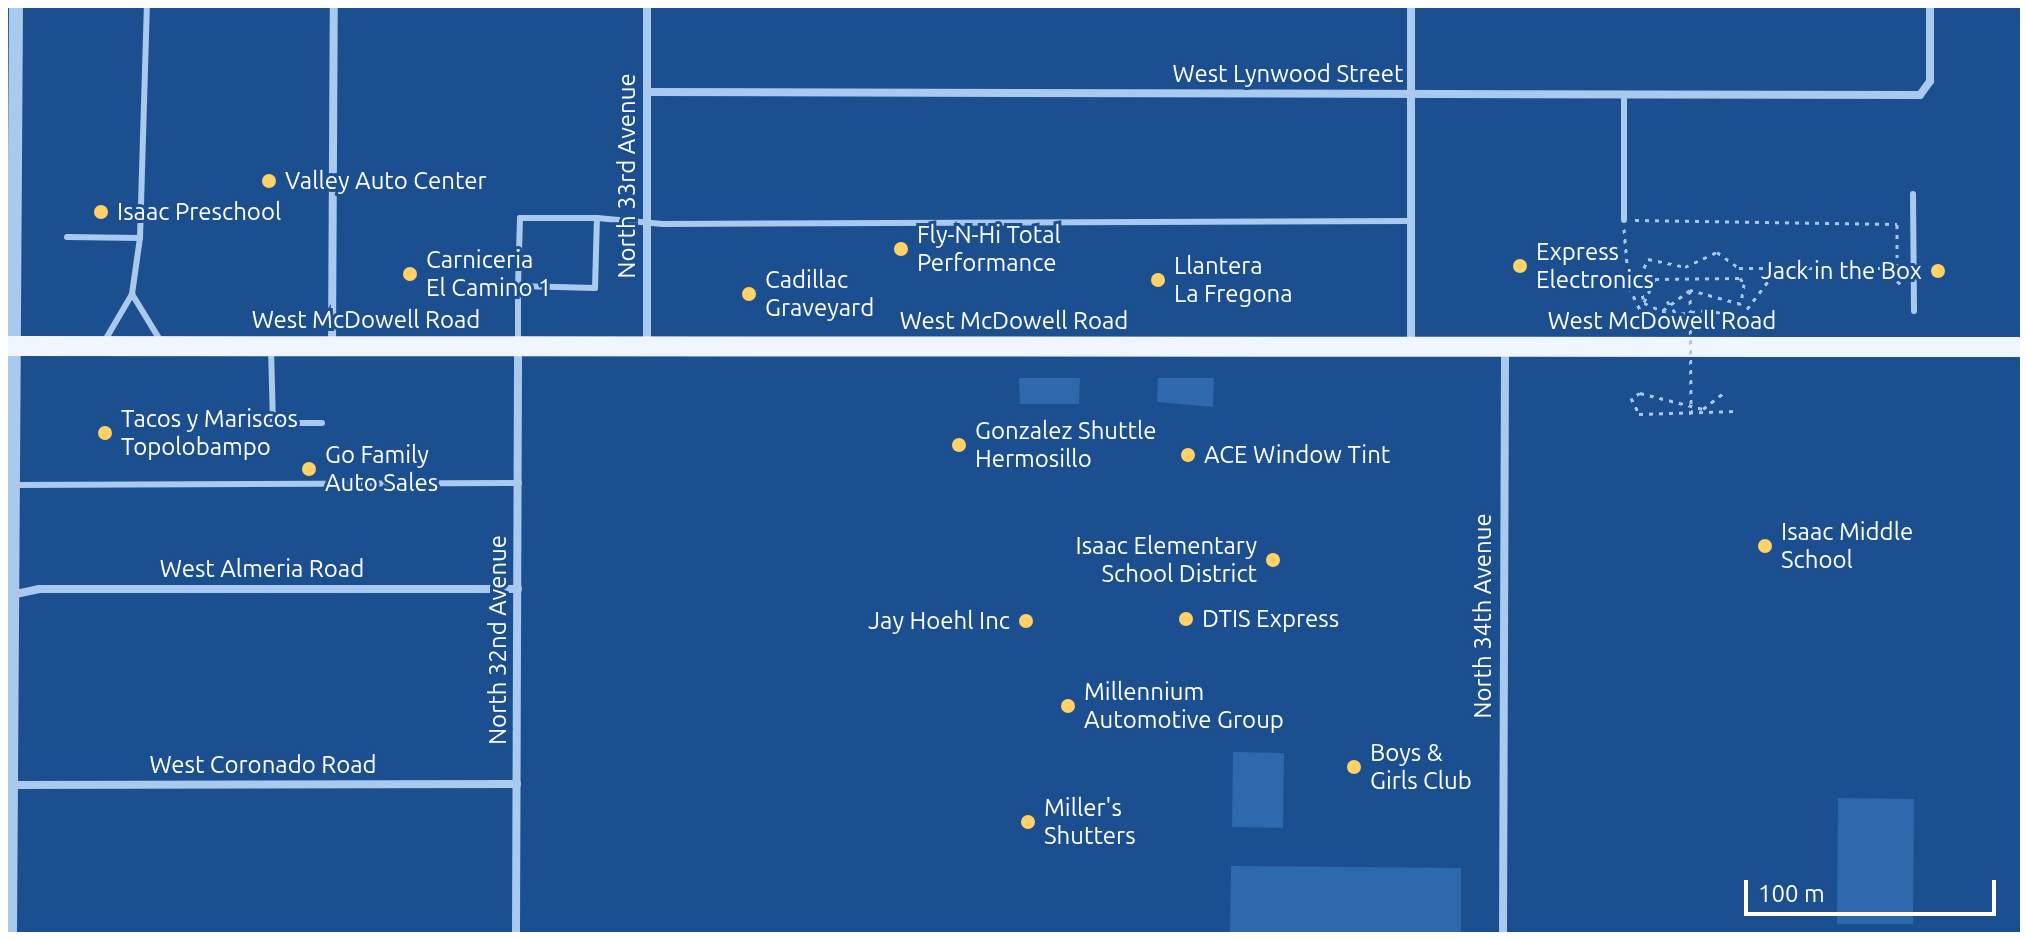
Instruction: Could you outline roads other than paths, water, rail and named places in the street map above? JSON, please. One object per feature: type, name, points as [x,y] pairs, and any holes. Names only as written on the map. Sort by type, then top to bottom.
[{"type":"main road","name":"West McDowell Road","points":[[8,346],[2022,347]]},
{"type":"street","points":[[10,934],[8,346],[16,6]]},
{"type":"street","points":[[332,346],[334,6]]},
{"type":"street","name":"North 33rd Avenue","points":[[647,6],[648,346]]},
{"type":"street","points":[[1411,6],[1411,347]]},
{"type":"street","name":"West Lynwood Street","points":[[647,92],[1624,95],[1927,90],[1930,6]]},
{"type":"street","name":"North 32nd Avenue","points":[[516,934],[518,346]]},
{"type":"street","name":"North 34th Avenue","points":[[1503,934],[1505,347]]},
{"type":"street","name":"West Almeria Road","points":[[8,596],[39,589],[518,589]]},
{"type":"street","name":"West Coronado Road","points":[[10,785],[517,784]]},
{"type":"lane","points":[[101,346],[132,294],[140,238],[147,6]]},
{"type":"lane","points":[[1624,95],[1624,220]]},
{"type":"lane","points":[[1913,194],[1914,311]]},
{"type":"lane","points":[[518,346],[520,218],[597,218],[646,222],[1411,221]]},
{"type":"lane","points":[[518,286],[595,288],[597,218]]},
{"type":"lane","points":[[67,237],[140,238]]},
{"type":"lane","points":[[132,294],[163,346]]},
{"type":"lane","points":[[271,346],[273,423],[322,423]]},
{"type":"lane","points":[[10,485],[519,483]]},
{"type":"place","name":"Valley Auto Center","points":[[269,181]]},
{"type":"place","name":"Isaac Preschool","points":[[101,212]]},
{"type":"place","name":"Fly-N-Hi Total Performance","points":[[901,249]]},
{"type":"place","name":"Express Electronics","points":[[1520,266]]},
{"type":"place","name":"Jack in the Box","points":[[1938,271]]},
{"type":"place","name":"Carniceria El Camino 1","points":[[410,274]]},
{"type":"place","name":"Llantera La Fregona","points":[[1158,280]]},
{"type":"place","name":"Cadillac Graveyard","points":[[749,294]]},
{"type":"place","name":"Tacos y Mariscos Topolobampo","points":[[105,433]]},
{"type":"place","name":"Gonzalez Shuttle Hermosillo","points":[[959,445]]},
{"type":"place","name":"ACE Window Tint","points":[[1188,455]]},
{"type":"place","name":"Go Family Auto Sales","points":[[309,469]]},
{"type":"place","name":"Isaac Middle School","points":[[1765,546]]},
{"type":"place","name":"Isaac Elementary School District","points":[[1273,560]]},
{"type":"place","name":"DTIS Express","points":[[1186,619]]},
{"type":"place","name":"Jay Hoehl Inc","points":[[1026,621]]},
{"type":"place","name":"Millennium Automotive Group","points":[[1068,706]]},
{"type":"place","name":"Boys & Girls Club","points":[[1354,767]]},
{"type":"place","name":"Miller's Shutters","points":[[1028,822]]}]
